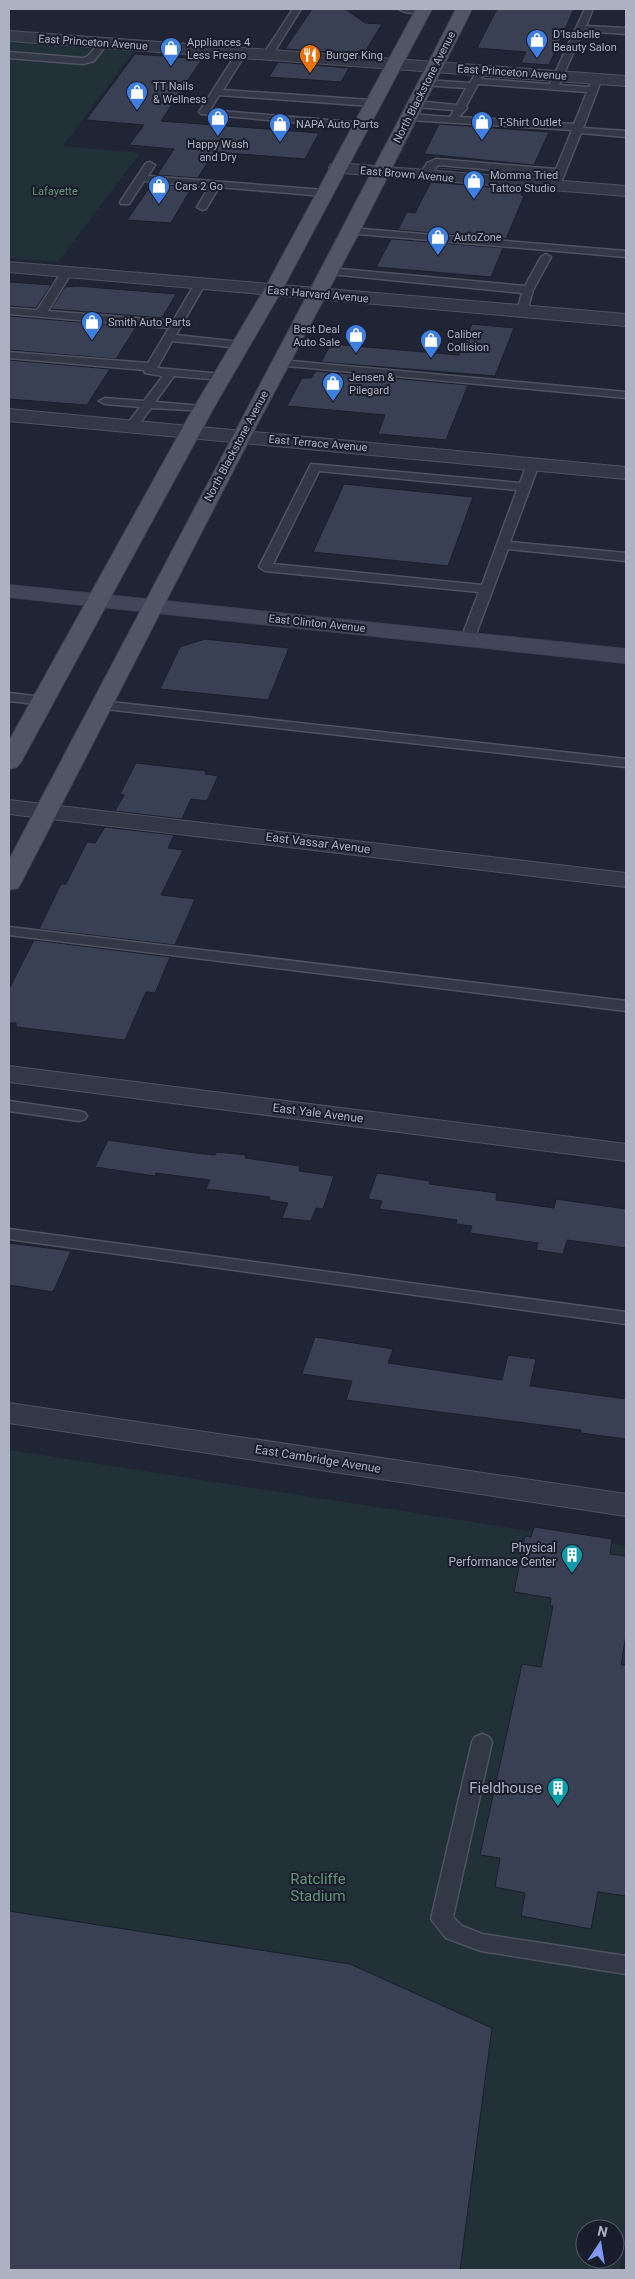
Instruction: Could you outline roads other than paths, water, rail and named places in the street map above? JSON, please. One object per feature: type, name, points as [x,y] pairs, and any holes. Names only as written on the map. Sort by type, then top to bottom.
[{"type":"main road","name":"North Blackstone Avenue","points":[[9,883],[241,436],[319,294],[464,9]]},
{"type":"main road","points":[[9,762],[190,431],[273,290],[423,10]]},
{"type":"main road","name":"East Clinton Avenue","points":[[9,591],[626,656]]},
{"type":"street","name":"East Princeton Avenue","points":[[9,36],[434,66],[477,79],[523,78],[595,84],[626,81]]},
{"type":"street","name":"East Brown Avenue","points":[[337,168],[425,175],[500,174],[557,179],[626,191]]},
{"type":"street","name":"East Harvard Avenue","points":[[9,267],[626,320]]},
{"type":"street","name":"East Terrace Avenue","points":[[9,415],[626,473]]},
{"type":"street","name":"East Vassar Avenue","points":[[9,807],[626,880]]},
{"type":"street","name":"East Yale Avenue","points":[[9,1074],[626,1153]]},
{"type":"street","name":"East Cambridge Avenue","points":[[9,1413],[626,1505]]},
{"type":"lane","points":[[268,54],[297,9]]},
{"type":"lane","points":[[403,9],[423,10]]},
{"type":"lane","points":[[555,81],[589,9]]},
{"type":"lane","points":[[580,28],[626,31]]},
{"type":"lane","points":[[9,55],[83,61],[92,59],[103,43]]},
{"type":"lane","points":[[241,53],[203,110],[207,113],[360,125]]},
{"type":"lane","points":[[426,83],[477,79]]},
{"type":"lane","points":[[454,118],[462,108],[477,79]]},
{"type":"lane","points":[[557,179],[595,84]]},
{"type":"lane","points":[[215,92],[372,103]]},
{"type":"lane","points":[[412,111],[462,108]]},
{"type":"lane","points":[[412,111],[439,120],[454,118],[626,134]]},
{"type":"lane","points":[[125,202],[150,165]]},
{"type":"lane","points":[[141,178],[324,193]]},
{"type":"lane","points":[[202,207],[215,184]]},
{"type":"lane","points":[[351,231],[626,254]]},
{"type":"lane","points":[[522,311],[528,290],[546,257]]},
{"type":"lane","points":[[330,271],[528,290]]},
{"type":"lane","points":[[41,313],[67,272]]},
{"type":"lane","points":[[200,284],[150,371],[222,377]]},
{"type":"lane","points":[[9,311],[176,324]]},
{"type":"lane","points":[[168,337],[241,345]]},
{"type":"lane","points":[[9,355],[152,367]]},
{"type":"lane","points":[[280,363],[626,395]]},
{"type":"lane","points":[[132,426],[171,372]]},
{"type":"lane","points":[[105,401],[203,409]]},
{"type":"lane","points":[[468,639],[533,464]]},
{"type":"lane","points":[[487,589],[264,567],[315,467],[525,487]]},
{"type":"lane","points":[[503,545],[626,557]]},
{"type":"lane","points":[[9,697],[44,701]]},
{"type":"lane","points":[[101,705],[626,763]]},
{"type":"lane","points":[[9,931],[626,1006]]},
{"type":"lane","points":[[9,1106],[79,1116]]},
{"type":"lane","points":[[9,1234],[626,1318]]},
{"type":"lane","points":[[482,1742],[442,1919],[454,1932],[481,1942],[626,1965]]},
{"type":"place","name":"D'Isabelle Beauty Salon","points":[[537,59]]},
{"type":"place","name":"Appliances 4 Less Fresno","points":[[171,67]]},
{"type":"place","name":"Burger King","points":[[310,74]]},
{"type":"place","name":"TT Nails & Wellness","points":[[137,111]]},
{"type":"place","name":"Happy Wash and Dry","points":[[218,137]]},
{"type":"place","name":"T-Shirt Outlet","points":[[482,141]]},
{"type":"place","name":"NAPA Auto Parts","points":[[280,143]]},
{"type":"place","name":"Momma Tried Tattoo Studio","points":[[474,200]]},
{"type":"place","name":"Cars 2 Go","points":[[159,205]]},
{"type":"place","name":"AutoZone","points":[[438,256]]},
{"type":"place","name":"Smith Auto Parts","points":[[92,341]]},
{"type":"place","name":"Best Deal Auto Sale","points":[[356,354]]},
{"type":"place","name":"Caliber Collision","points":[[431,359]]},
{"type":"place","name":"Jensen & Pilegard","points":[[333,402]]},
{"type":"place","name":"Physical Performance Center","points":[[572,1574]]},
{"type":"place","name":"Fieldhouse","points":[[558,1807]]},
{"type":"park label","name":"Lafayette","points":[[55,191]]},
{"type":"park label","name":"Ratcliffe Stadium","points":[[318,1888]]}]
